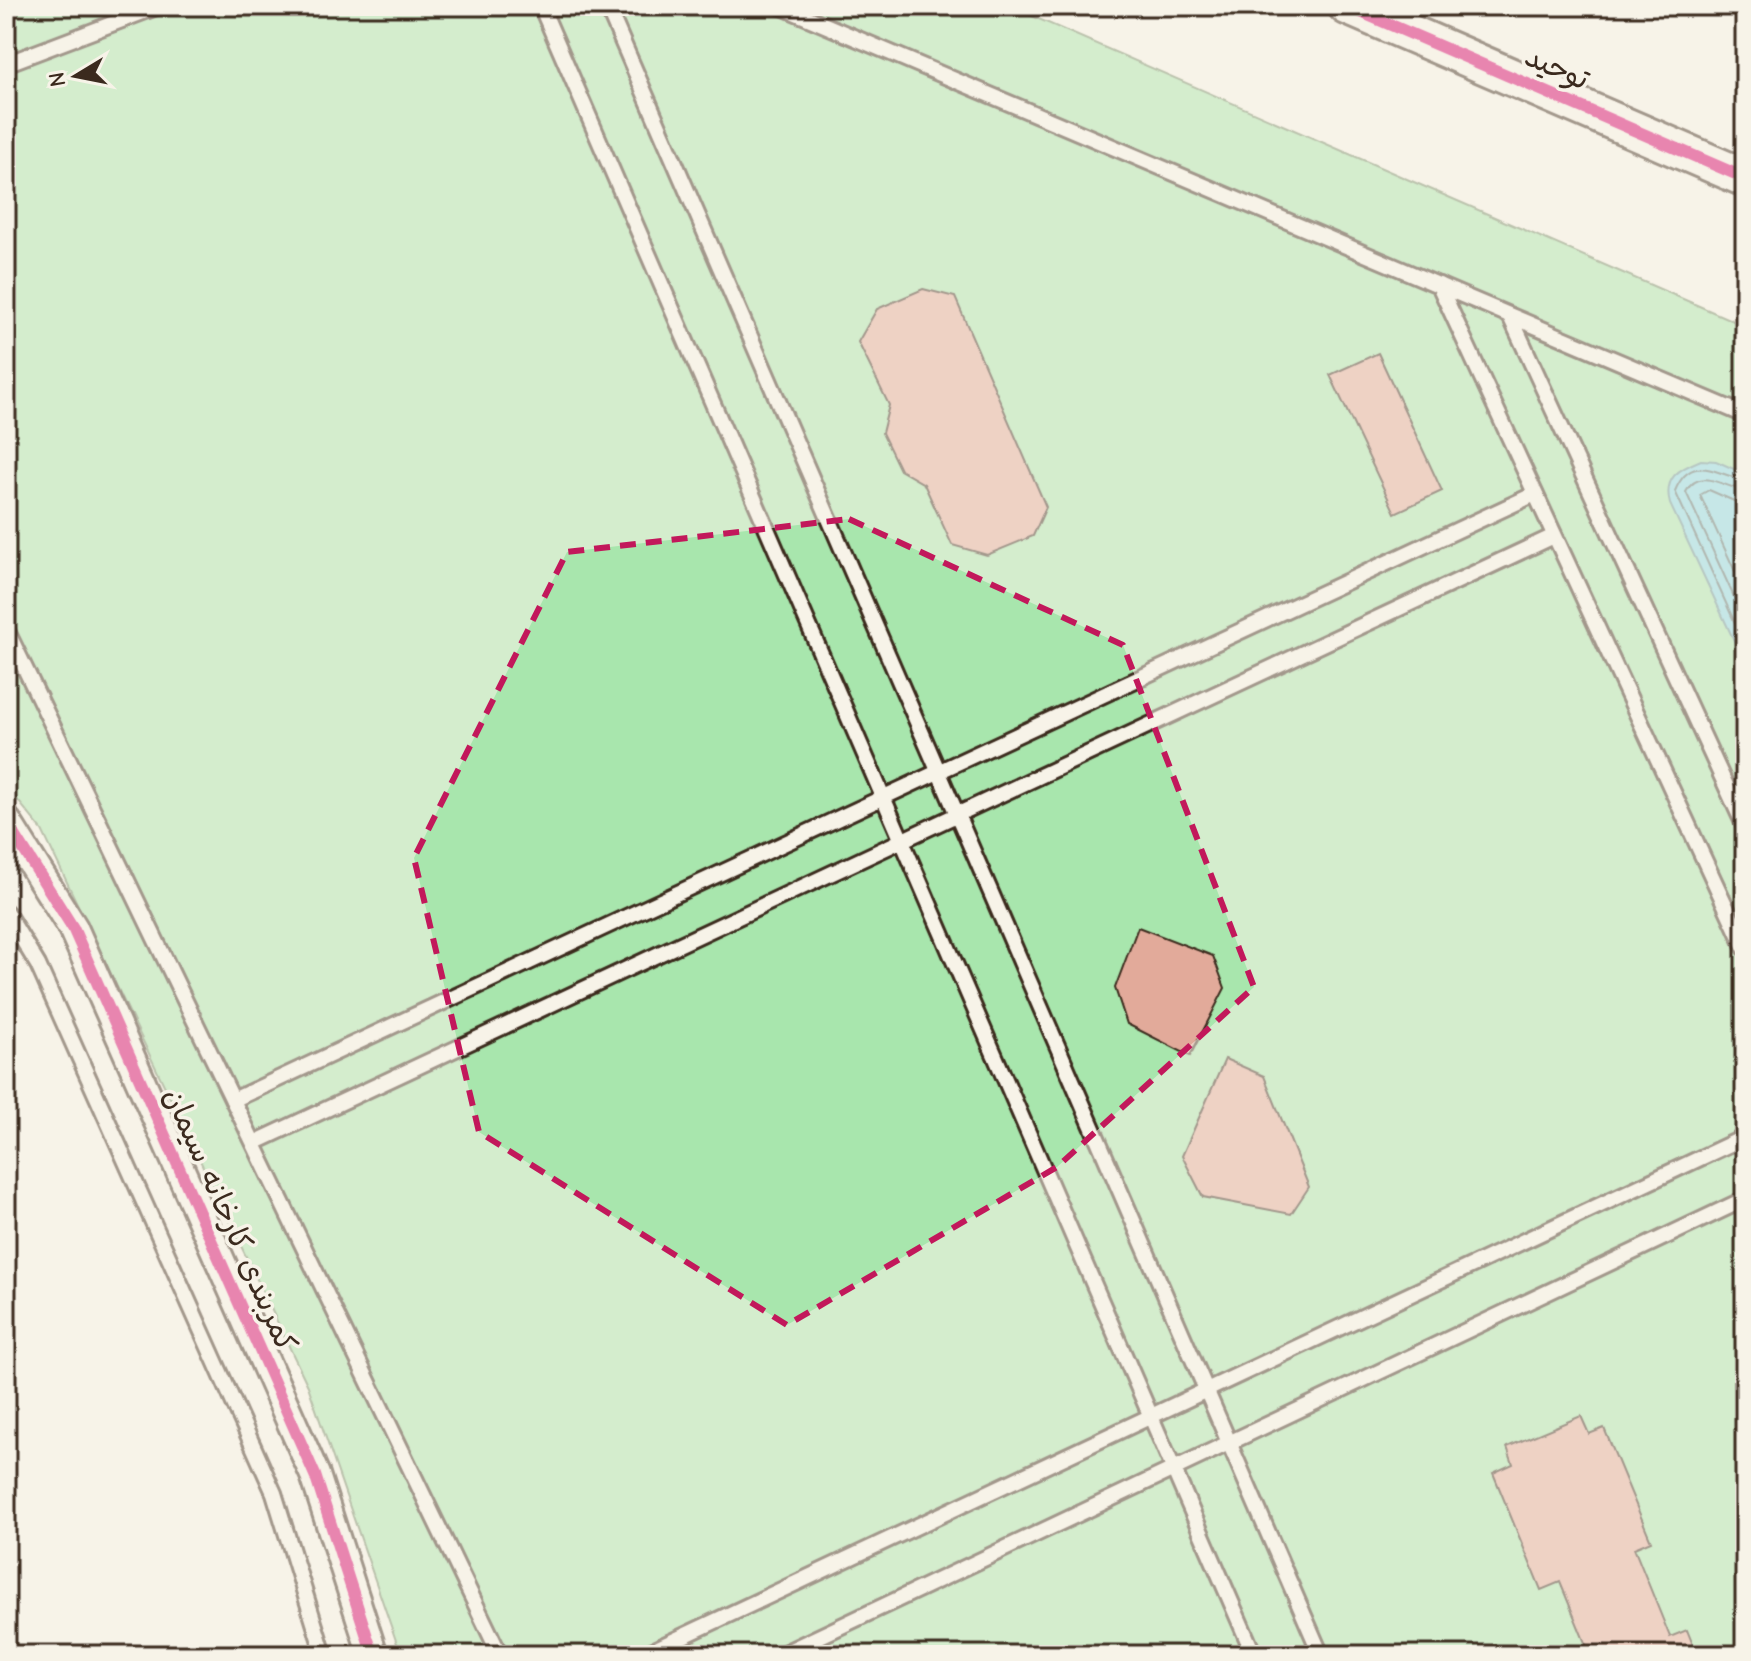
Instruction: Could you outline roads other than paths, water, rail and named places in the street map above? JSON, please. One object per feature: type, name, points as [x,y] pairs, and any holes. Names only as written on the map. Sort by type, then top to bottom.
[{"type":"street","name":"توحید","points":[[1347,6],[1745,178]]},
{"type":"street","name":"کمربندی کارخانه سیمان","points":[[6,821],[73,928],[309,1460],[373,1655]]},
{"type":"lane","points":[[6,64],[159,6]]},
{"type":"lane","points":[[541,6],[1254,1655]]},
{"type":"lane","points":[[607,6],[1321,1655]]},
{"type":"lane","points":[[780,6],[1745,415]]},
{"type":"lane","points":[[1439,285],[1745,948]]},
{"type":"lane","points":[[1510,316],[1745,827]]},
{"type":"lane","points":[[233,1100],[1535,494]]},
{"type":"lane","points":[[254,1143],[1554,536]]},
{"type":"lane","points":[[6,629],[500,1655]]},
{"type":"lane","points":[[6,912],[38,965],[274,1493],[324,1655]]},
{"type":"lane","points":[[643,1655],[1745,1137]]},
{"type":"lane","points":[[780,1655],[1745,1199]]},
{"type":"water","points":[[1701,460],[1716,461],[1745,474],[1745,664],[1668,495],[1675,475]]}]
